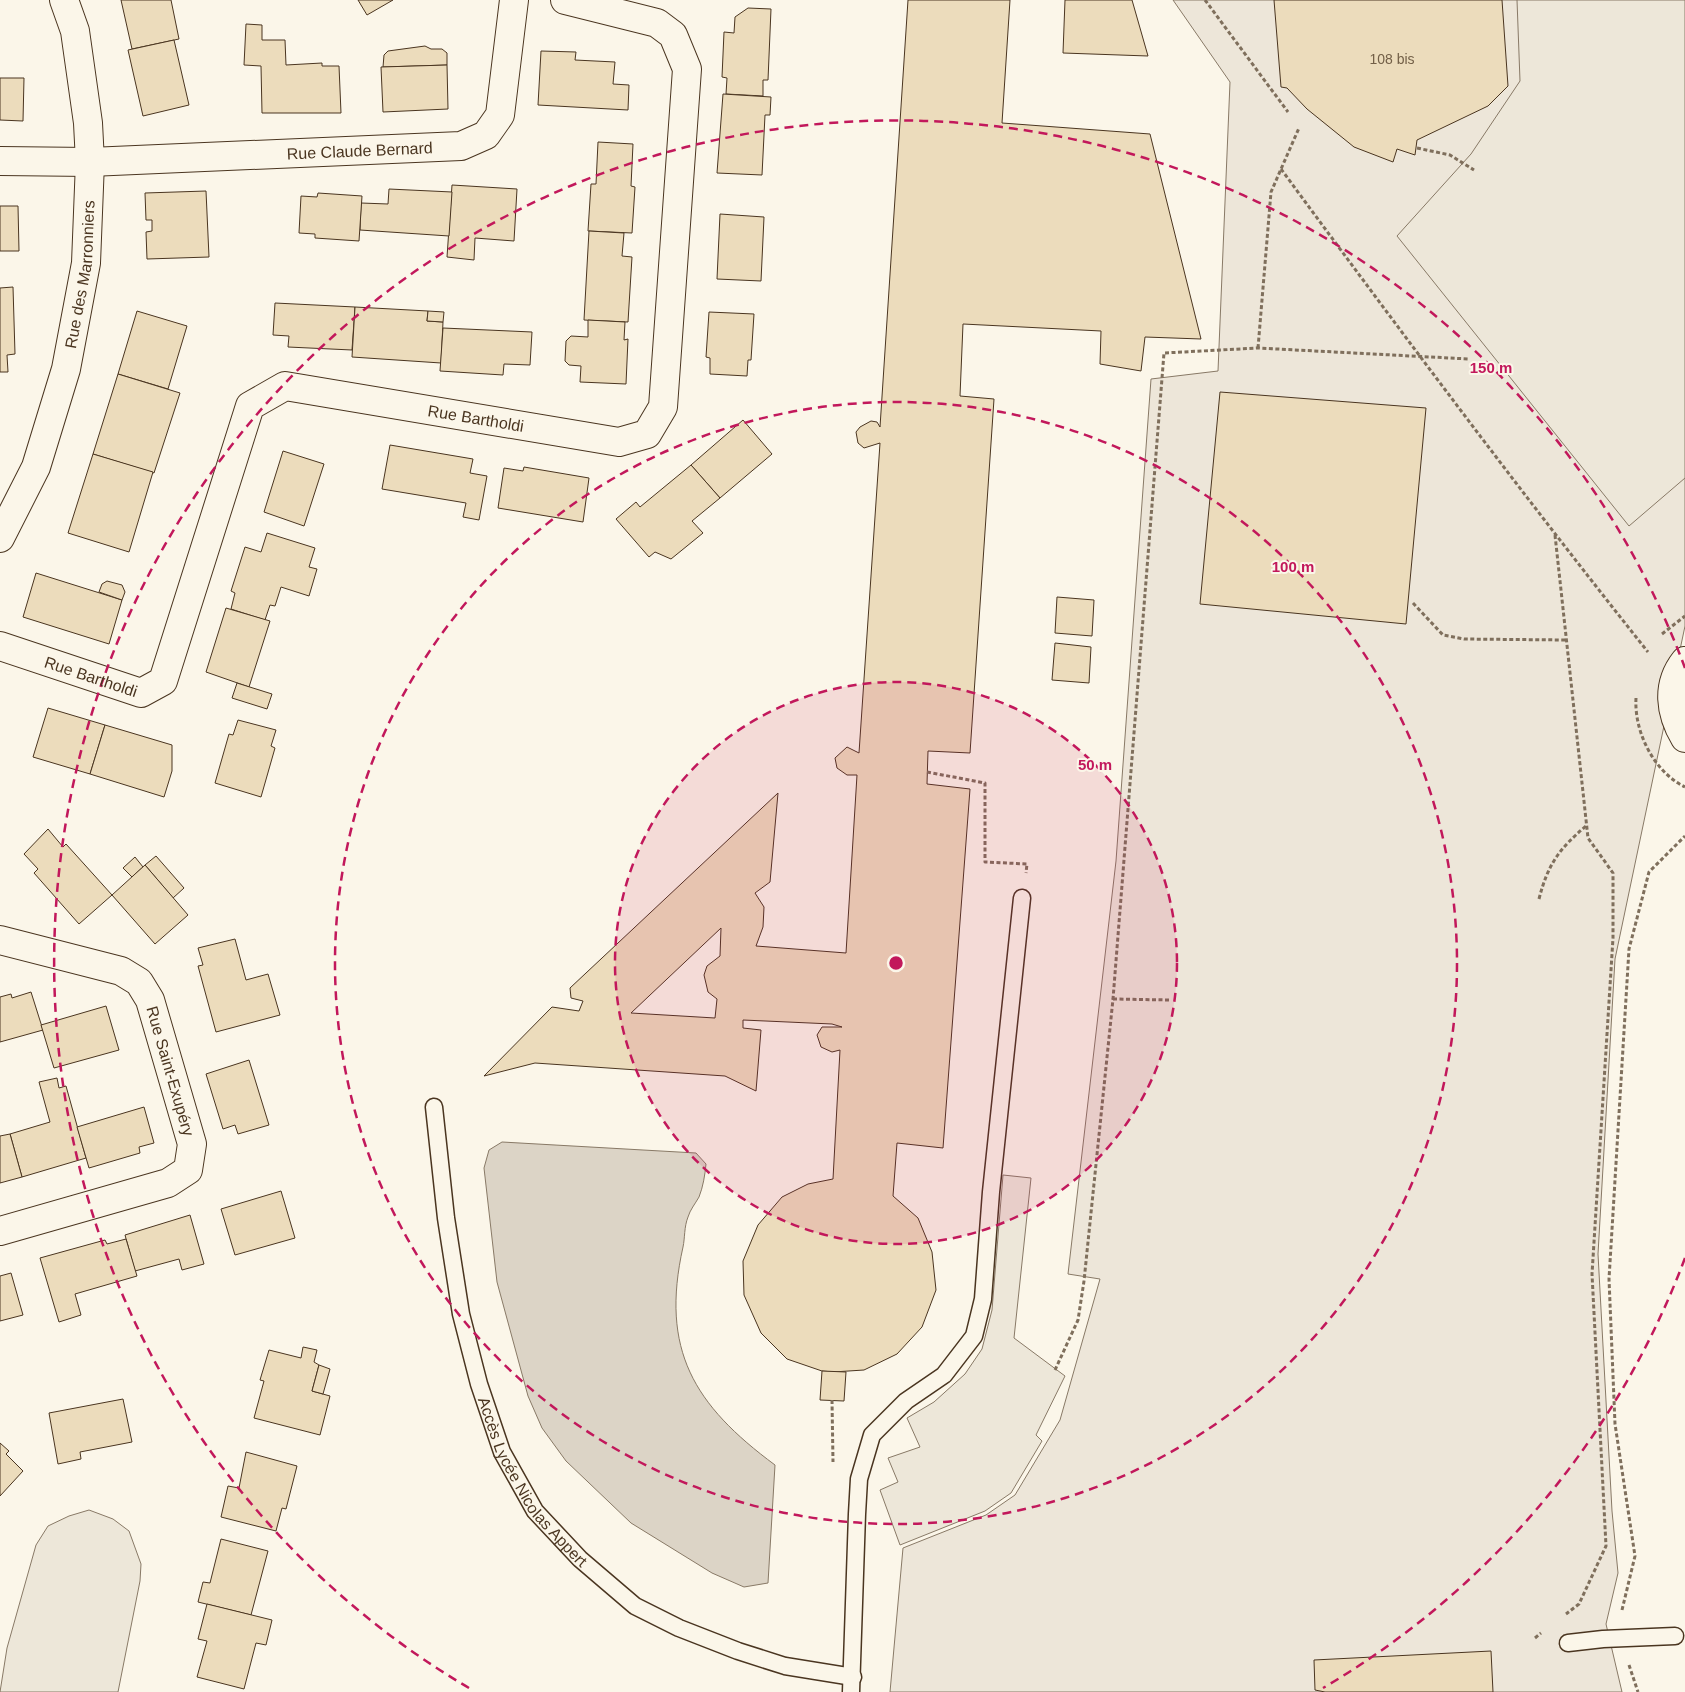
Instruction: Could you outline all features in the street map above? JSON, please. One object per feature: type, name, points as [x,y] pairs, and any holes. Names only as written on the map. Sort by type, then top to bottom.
[{"type":"street","name":"Rue des Marronniers","points":[[0,538],[36,467],[66,368],[86,263],[90,162],[88,123],[75,31],[64,0]]},
{"type":"street","name":"Rue Claude Bernard","points":[[0,161],[90,162],[461,146],[486,135],[500,116],[514,0]]},
{"type":"street","name":"Rue Bartholdi","points":[[0,646],[141,693],[163,681],[250,406],[285,386],[619,442],[647,434],[663,407],[687,69],[673,35],[657,23],[565,0]]},
{"type":"street","points":[[1685,661],[1674,681],[1672,699],[1675,719],[1685,738]]},
{"type":"street","name":"Rue Saint-Exupéry","points":[[0,940],[121,971],[139,982],[150,1000],[192,1144],[188,1170],[168,1183],[0,1231]]},
{"type":"lane","points":[[852,1684],[855,1534],[859,1488],[872,1435],[906,1401],[944,1375],[974,1336],[983,1299],[991,1192],[1022,898]]},
{"type":"lane","name":"Accès Lycée Nicolas Appert","points":[[434,1106],[446,1218],[461,1314],[479,1384],[502,1452],[535,1510],[580,1559],[635,1606],[680,1628],[738,1651],[852,1684]]},
{"type":"lane","points":[[1568,1643],[1675,1636]]},
{"type":"path","points":[[1205,0],[1288,112]]},
{"type":"path","points":[[1258,348],[1271,192],[1298,128]]},
{"type":"path","points":[[1417,148],[1450,155],[1474,170]]},
{"type":"path","points":[[1281,169],[1419,356],[1555,535],[1648,652]]},
{"type":"path","points":[[1055,1370],[1078,1320],[1084,1281],[1112,999],[1164,353],[1258,348],[1469,359]]},
{"type":"path","points":[[1555,535],[1588,838],[1613,873],[1613,938],[1592,1274],[1606,1546],[1578,1604],[1564,1615]]},
{"type":"path","points":[[1413,603],[1443,635],[1464,639],[1566,640]]},
{"type":"path","points":[[927,772],[985,783],[985,862]]},
{"type":"path","points":[[1539,899],[1544,881],[1563,846],[1587,826]]},
{"type":"path","points":[[1638,1692],[1626,1656],[1622,1610],[1635,1556],[1615,1424],[1609,1279],[1629,949],[1650,872],[1685,836]]},
{"type":"path","points":[[1112,999],[1171,1000]]},
{"type":"path","points":[[832,1400],[833,1470]]},
{"type":"path","points":[[1535,1638],[1542,1632]]},
{"type":"shaded area","points":[[1173,0],[1685,0],[1685,626],[1615,959],[1598,1254],[1612,1511],[1618,1573],[1606,1624],[1622,1692],[890,1692],[903,1548],[986,1515],[1015,1495],[1060,1420],[1100,1279],[1068,1274],[1116,861],[1151,379],[1218,371],[1230,82]]},
{"type":"shaded area","points":[[1517,0],[1685,0],[1685,478],[1629,526],[1397,236],[1471,154],[1520,81]]},
{"type":"shaded area","points":[[502,1142],[696,1153],[706,1164],[704,1181],[699,1197],[690,1212],[686,1225],[677,1283],[676,1316],[681,1345],[690,1372],[704,1397],[723,1420],[747,1443],[775,1465],[768,1583],[744,1587],[712,1573],[631,1523],[566,1461],[542,1428],[528,1396],[497,1282],[484,1168],[489,1150]]},
{"type":"shaded area","points":[[1003,1175],[1031,1178],[1014,1338],[1065,1376],[1036,1435],[1042,1441],[1011,1493],[985,1511],[900,1545],[880,1490],[898,1482],[888,1458],[920,1447],[907,1418],[934,1402],[965,1374],[982,1349],[992,1310]]},
{"type":"shaded area","points":[[89,1510],[113,1519],[129,1531],[141,1564],[140,1581],[118,1692],[0,1692],[7,1648],[36,1545],[48,1526],[69,1516]]},
{"type":"building","points":[[121,0],[171,0],[179,39],[132,49]]},
{"type":"building","points":[[358,0],[393,0],[367,15]]},
{"type":"building","points":[[908,0],[1010,0],[1002,123],[1150,134],[1201,339],[1145,337],[1141,371],[1100,364],[1101,331],[963,324],[960,396],[994,399],[970,753],[928,751],[927,784],[970,789],[943,1148],[897,1143],[893,1196],[918,1218],[932,1252],[936,1290],[922,1327],[897,1354],[864,1370],[833,1372],[822,1371],[787,1359],[761,1333],[744,1295],[743,1261],[758,1225],[782,1197],[808,1184],[833,1179],[840,1050],[832,1052],[821,1047],[817,1035],[822,1027],[842,1027],[832,1024],[743,1020],[743,1028],[761,1030],[756,1091],[725,1076],[535,1063],[484,1076],[552,1007],[579,1011],[583,1001],[571,998],[570,988],[778,793],[770,882],[755,893],[764,907],[763,927],[756,946],[846,953],[857,775],[847,775],[837,768],[835,758],[847,747],[859,753],[880,443],[864,448],[858,443],[856,432],[860,427],[871,421],[877,422],[880,427]],"holes":[[[721,928],[720,956],[707,966],[704,975],[708,992],[717,999],[715,1018],[631,1013]]]},
{"type":"building","points":[[1065,0],[1132,0],[1148,56],[1063,53]]},
{"type":"building","points":[[1274,0],[1502,0],[1508,86],[1488,106],[1417,140],[1415,155],[1397,149],[1393,162],[1354,147],[1307,109],[1287,88],[1281,87]]},
{"type":"building","points":[[748,8],[771,9],[768,80],[763,80],[763,96],[726,94],[727,78],[722,77],[724,32],[734,33],[735,17]]},
{"type":"building","points":[[246,24],[262,25],[262,40],[285,40],[286,65],[322,63],[322,66],[339,66],[341,113],[262,113],[261,66],[244,65]]},
{"type":"building","points":[[174,40],[189,105],[143,116],[128,50]]},
{"type":"building","points":[[425,46],[431,49],[442,49],[447,53],[447,65],[383,67],[384,55],[388,51]]},
{"type":"building","points":[[541,51],[576,52],[575,60],[615,62],[613,84],[629,85],[628,110],[538,105]]},
{"type":"building","points":[[447,65],[448,109],[383,112],[381,67]]},
{"type":"building","points":[[0,78],[24,78],[23,121],[0,120]]},
{"type":"building","points":[[723,94],[771,97],[770,115],[765,115],[762,175],[717,173]]},
{"type":"building","points":[[598,142],[633,144],[631,186],[635,187],[632,233],[588,231],[591,184],[596,184]]},
{"type":"building","points":[[452,185],[517,189],[514,241],[475,238],[474,260],[447,257]]},
{"type":"building","points":[[389,189],[452,192],[449,236],[360,230],[361,203],[388,204]]},
{"type":"building","points":[[206,191],[209,257],[147,259],[146,232],[152,231],[152,220],[146,220],[145,193]]},
{"type":"building","points":[[318,193],[362,196],[359,241],[315,238],[315,234],[299,233],[301,196],[317,197]]},
{"type":"building","points":[[0,206],[18,206],[19,251],[0,251]]},
{"type":"building","points":[[720,214],[764,217],[761,281],[717,279]]},
{"type":"building","points":[[589,231],[624,233],[622,256],[632,257],[628,322],[584,320]]},
{"type":"building","points":[[13,287],[15,354],[7,355],[8,372],[0,372],[0,288]]},
{"type":"building","points":[[275,303],[355,307],[352,350],[288,347],[289,336],[273,335]]},
{"type":"building","points":[[355,307],[428,311],[427,321],[443,322],[441,363],[352,357]]},
{"type":"building","points":[[137,311],[187,326],[168,389],[118,374]]},
{"type":"building","points":[[428,311],[444,312],[443,322],[427,321]]},
{"type":"building","points":[[709,312],[754,314],[751,360],[748,360],[747,376],[710,374],[710,358],[706,357]]},
{"type":"building","points":[[588,320],[625,322],[624,340],[628,339],[626,384],[580,382],[581,366],[569,365],[565,361],[566,341],[571,336],[588,337]]},
{"type":"building","points":[[443,328],[532,332],[530,365],[504,364],[503,375],[440,371]]},
{"type":"building","points":[[118,374],[180,393],[154,473],[93,454]]},
{"type":"building","points":[[1220,392],[1426,408],[1406,624],[1200,604]]},
{"type":"building","points":[[743,420],[772,454],[720,498],[691,465]]},
{"type":"building","points":[[390,445],[473,459],[470,473],[487,476],[479,520],[463,517],[466,503],[382,489]]},
{"type":"building","points":[[283,451],[324,464],[304,526],[264,512]]},
{"type":"building","points":[[93,454],[153,472],[129,552],[68,533]]},
{"type":"building","points":[[691,465],[720,498],[692,521],[703,533],[671,559],[655,552],[649,557],[616,519],[636,502],[640,507]]},
{"type":"building","points":[[524,467],[589,478],[583,522],[498,508],[504,468],[523,471]]},
{"type":"building","points":[[267,533],[315,548],[309,567],[317,569],[309,596],[281,587],[275,606],[270,605],[265,620],[231,609],[235,593],[231,591],[245,547],[261,552]]},
{"type":"building","points":[[36,573],[122,600],[109,644],[23,617]]},
{"type":"building","points":[[107,581],[122,585],[125,592],[122,600],[99,592],[102,584]]},
{"type":"building","points":[[1057,597],[1094,600],[1092,636],[1055,633]]},
{"type":"building","points":[[226,608],[270,621],[249,687],[206,672]]},
{"type":"building","points":[[1055,643],[1091,647],[1089,683],[1052,680]]},
{"type":"building","points":[[237,683],[272,694],[267,709],[232,698]]},
{"type":"building","points":[[48,708],[105,725],[90,774],[33,757]]},
{"type":"building","points":[[238,720],[276,730],[271,746],[275,748],[261,797],[215,783],[229,734],[233,735]]},
{"type":"building","points":[[105,725],[172,745],[172,771],[164,797],[90,774]]},
{"type":"building","points":[[48,829],[63,847],[66,844],[112,895],[79,924],[34,873],[38,869],[24,854]]},
{"type":"building","points":[[156,856],[184,888],[173,898],[145,865]]},
{"type":"building","points":[[135,857],[143,867],[132,877],[123,868]]},
{"type":"building","points":[[145,865],[188,915],[155,944],[112,895]]},
{"type":"building","points":[[235,939],[246,980],[268,974],[280,1015],[216,1032],[198,966],[203,965],[198,948]]},
{"type":"building","points":[[31,992],[43,1030],[0,1042],[0,997],[11,994],[12,998]]},
{"type":"building","points":[[106,1006],[119,1050],[54,1068],[41,1025]]},
{"type":"building","points":[[249,1060],[269,1125],[238,1134],[235,1125],[223,1129],[206,1074]]},
{"type":"building","points":[[57,1078],[59,1088],[66,1086],[86,1158],[22,1177],[10,1134],[50,1122],[39,1082]]},
{"type":"building","points":[[144,1107],[154,1143],[139,1147],[140,1153],[89,1168],[77,1127]]},
{"type":"building","points":[[10,1134],[22,1177],[0,1183],[0,1136]]},
{"type":"building","points":[[281,1191],[295,1238],[235,1255],[221,1209]]},
{"type":"building","points":[[190,1215],[204,1264],[182,1270],[179,1259],[135,1271],[125,1235]]},
{"type":"building","points":[[126,1239],[137,1276],[75,1294],[81,1315],[59,1322],[40,1258],[105,1240],[107,1244]]},
{"type":"building","points":[[11,1273],[23,1315],[0,1321],[0,1276]]},
{"type":"building","points":[[303,1347],[317,1350],[314,1362],[319,1365],[312,1391],[330,1396],[320,1435],[254,1418],[264,1381],[260,1380],[269,1350],[301,1358]]},
{"type":"building","points":[[319,1365],[330,1369],[323,1394],[312,1391]]},
{"type":"building","points":[[822,1371],[846,1372],[844,1401],[820,1400]]},
{"type":"building","points":[[123,1399],[132,1442],[80,1452],[81,1459],[58,1464],[49,1413]]},
{"type":"building","points":[[0,1443],[9,1451],[6,1454],[23,1471],[0,1496]]},
{"type":"building","points":[[246,1452],[297,1466],[286,1509],[282,1508],[276,1531],[221,1517],[228,1486],[239,1488]]},
{"type":"building","points":[[221,1539],[268,1551],[251,1615],[198,1602],[203,1582],[210,1583]]},
{"type":"building","points":[[207,1604],[272,1620],[266,1645],[256,1643],[244,1689],[197,1677],[207,1641],[198,1639]]},
{"type":"building","points":[[1491,1651],[1493,1692],[1325,1692],[1315,1690],[1314,1660]]}]
